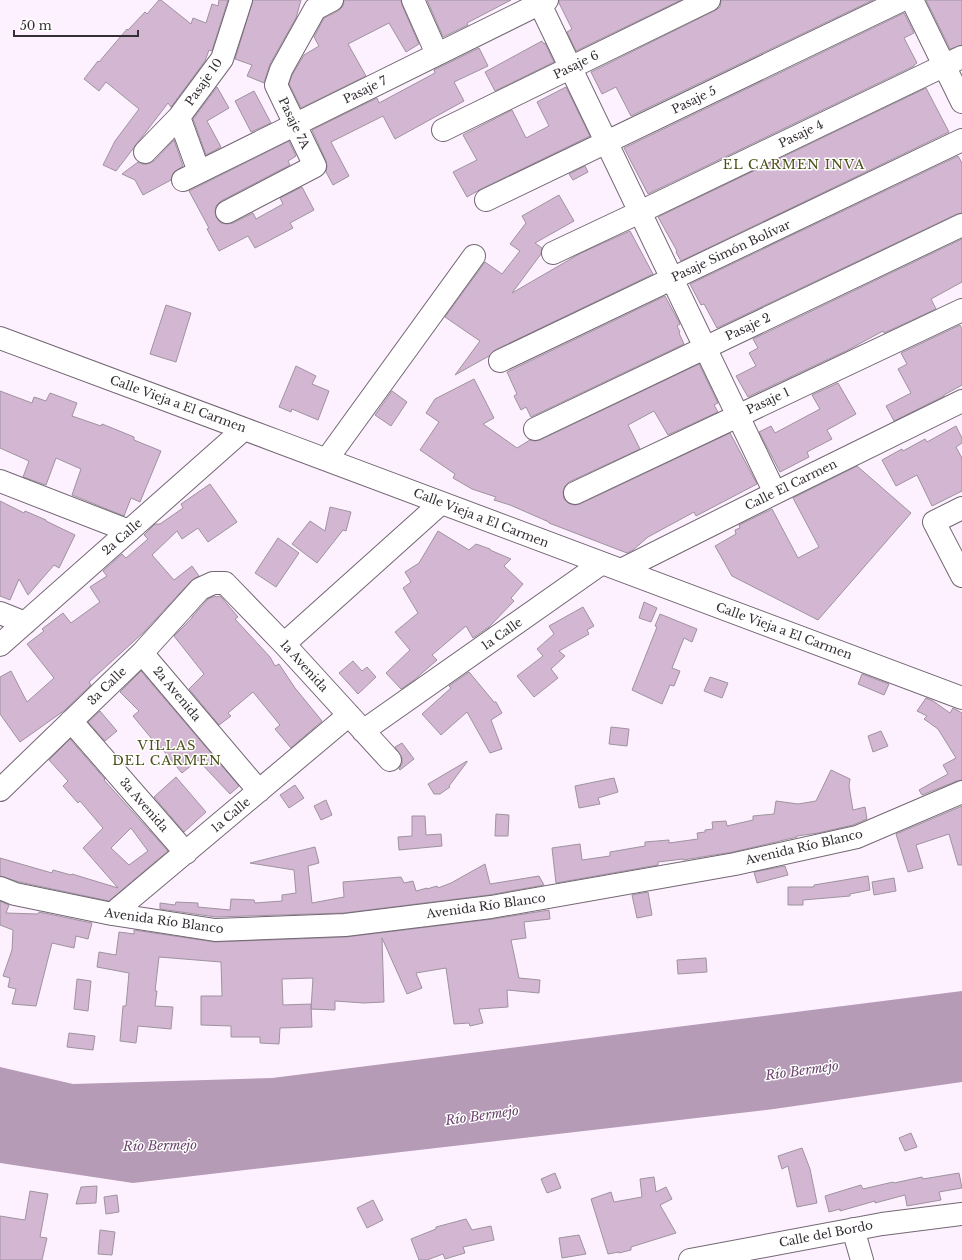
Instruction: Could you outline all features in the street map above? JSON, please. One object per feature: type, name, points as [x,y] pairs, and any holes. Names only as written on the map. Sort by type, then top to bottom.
[{"type":"street","name":"Pasaje 10","points":[[146,152],[179,117],[222,59],[242,0]]},
{"type":"street","name":"Pasaje 7A","points":[[227,212],[315,166],[276,85],[281,70],[315,9],[332,0]]},
{"type":"street","points":[[413,0],[437,54]]},
{"type":"street","name":"Pasaje 6","points":[[443,130],[709,0]]},
{"type":"street","name":"Pasaje 5","points":[[486,200],[902,0]]},
{"type":"street","points":[[912,0],[953,61],[962,102]]},
{"type":"street","name":"Pasaje 7","points":[[179,117],[191,176],[542,1]]},
{"type":"street","points":[[542,1],[570,67],[775,493]]},
{"type":"street","name":"Pasaje 4","points":[[553,253],[953,61]]},
{"type":"street","name":"Pasaje Simón Bolívar","points":[[500,361],[962,140]]},
{"type":"street","name":"Pasaje 2","points":[[535,429],[962,225]]},
{"type":"street","points":[[327,459],[474,256]]},
{"type":"street","name":"Pasaje 1","points":[[576,493],[962,310]]},
{"type":"street","name":"Calle Vieja a El Carmen","points":[[0,338],[327,459],[962,698]]},
{"type":"street","name":"Calle El Carmen","points":[[611,567],[775,493],[962,401]]},
{"type":"street","name":"2a Calle","points":[[0,645],[244,429]]},
{"type":"street","points":[[0,481],[129,531]]},
{"type":"street","points":[[284,644],[441,503]]},
{"type":"street","points":[[962,508],[934,522],[962,576]]},
{"type":"street","name":"1a Calle","points":[[364,731],[611,567]]},
{"type":"street","name":"1a Avenida","points":[[213,583],[225,583],[284,644],[390,760]]},
{"type":"street","name":"3a Calle","points":[[0,790],[142,653],[200,589],[213,583]]},
{"type":"street","points":[[0,613],[25,623]]},
{"type":"street","name":"2a Avenida","points":[[142,653],[259,791]]},
{"type":"street","name":"1a Calle","points":[[112,914],[349,715]]},
{"type":"street","name":"3a Avenida","points":[[71,721],[186,853]]},
{"type":"street","name":"Avenida Río Blanco","points":[[0,888],[15,894],[112,914],[215,930],[345,925],[491,907],[735,864],[857,837],[962,792]]},
{"type":"street","name":"Calle del Bordo","points":[[690,1260],[882,1224],[962,1214]]},
{"type":"street","points":[[853,1229],[862,1260]]},
{"type":"water","name":"Río Bermejo","points":[[962,991],[962,1082],[774,1109],[133,1183],[0,1163],[0,1067],[73,1084],[272,1078]]},
{"type":"building","points":[[159,0],[191,24],[193,18],[206,23],[212,4],[218,6],[219,0],[228,0],[212,51],[209,50],[205,61],[171,107],[168,103],[116,171],[103,165],[115,141],[139,109],[106,82],[99,91],[84,79],[127,29],[128,30],[145,12],[147,14]]},
{"type":"building","points":[[253,0],[301,0],[296,18],[270,64],[264,83],[247,76],[252,65],[235,59]]},
{"type":"building","points":[[344,0],[401,0],[419,44],[406,52],[389,23],[348,44],[366,76],[301,108],[289,84],[292,75],[304,55],[319,46],[314,37],[324,18],[338,11],[343,6]]},
{"type":"building","points":[[427,0],[511,0],[467,23],[468,25],[443,37]]},
{"type":"building","points":[[559,0],[681,0],[576,51],[567,32],[572,29],[559,3]]},
{"type":"building","points":[[721,0],[873,0],[631,116],[616,87],[602,94],[591,72],[714,11],[720,7]]},
{"type":"building","points":[[926,0],[962,0],[962,45],[950,49]]},
{"type":"building","points":[[904,13],[914,33],[904,38],[917,63],[914,66],[648,194],[624,148]]},
{"type":"building","points":[[542,41],[544,44],[545,43],[554,62],[495,91],[485,72]]},
{"type":"building","points":[[479,48],[488,66],[454,82],[464,101],[395,139],[383,116],[331,142],[349,176],[333,185],[326,172],[326,161],[312,130],[377,98],[379,103],[435,73],[434,70]]},
{"type":"building","points":[[217,87],[229,108],[207,121],[221,147],[206,155],[193,119]]},
{"type":"building","points":[[566,87],[590,136],[467,197],[453,172],[477,160],[463,135],[512,110],[526,138],[549,126],[537,102]]},
{"type":"building","points":[[926,88],[949,132],[681,261],[658,217]]},
{"type":"building","points":[[254,91],[271,123],[251,132],[235,101]]},
{"type":"building","points":[[174,140],[183,166],[173,173],[171,180],[143,195],[135,180],[122,174],[138,162],[148,164],[154,161]]},
{"type":"building","points":[[289,141],[296,156],[288,161],[290,165],[221,201],[216,206],[216,217],[221,223],[227,224],[233,223],[253,213],[256,219],[283,204],[280,198],[302,187],[314,210],[290,223],[293,228],[255,248],[248,236],[219,251],[207,229],[209,228],[189,191]]},
{"type":"building","points":[[958,156],[962,163],[962,213],[957,214],[717,328],[704,304],[701,305],[690,284]]},
{"type":"building","points":[[585,166],[588,172],[573,180],[569,174]]},
{"type":"building","points":[[559,195],[574,221],[535,243],[542,248],[541,254],[512,293],[581,253],[630,231],[653,274],[495,350],[489,356],[455,375],[480,341],[445,317],[485,262],[502,274],[520,251],[510,244],[526,223],[522,216]]},
{"type":"building","points":[[962,239],[962,282],[931,299],[936,309],[884,333],[883,331],[848,350],[748,397],[736,376],[756,366],[749,353],[758,348],[753,339]]},
{"type":"building","points":[[665,296],[680,324],[677,326],[684,344],[531,417],[526,407],[521,410],[514,396],[517,394],[507,372]]},
{"type":"building","points":[[166,305],[191,313],[176,362],[150,354]]},
{"type":"building","points":[[960,325],[962,329],[962,385],[944,396],[894,421],[886,406],[911,393],[898,369],[907,364],[901,353]]},
{"type":"building","points":[[699,364],[718,403],[714,405],[718,412],[668,435],[654,411],[628,425],[640,449],[569,482],[565,486],[563,492],[564,499],[568,503],[574,505],[580,504],[730,433],[757,484],[696,516],[694,512],[648,537],[633,550],[627,553],[549,523],[510,505],[494,500],[496,497],[472,489],[453,478],[455,474],[420,450],[439,422],[426,413],[435,399],[474,379],[494,418],[483,424],[517,448],[530,440],[540,440]]},
{"type":"building","points":[[296,366],[316,376],[312,384],[329,391],[318,420],[292,409],[291,412],[279,407]]},
{"type":"building","points":[[838,383],[856,414],[827,430],[832,439],[807,452],[809,457],[780,472],[759,432],[771,426],[775,433],[820,409],[812,395]]},
{"type":"building","points":[[0,391],[32,403],[34,397],[46,401],[50,393],[77,403],[72,416],[101,426],[102,424],[134,437],[134,440],[161,451],[140,502],[131,498],[124,516],[72,495],[81,469],[56,458],[46,485],[23,477],[29,461],[0,448]]},
{"type":"building","points":[[392,391],[407,402],[391,426],[375,415]]},
{"type":"building","points":[[956,426],[962,438],[962,443],[956,447],[962,458],[962,491],[932,506],[917,475],[896,486],[882,460],[925,439],[927,442]]},
{"type":"building","points":[[857,466],[911,513],[818,620],[732,576],[715,546],[736,534],[735,530],[740,528],[739,525],[772,509],[798,558],[819,547],[793,498]]},
{"type":"building","points":[[210,484],[237,522],[208,542],[198,528],[182,539],[177,531],[152,555],[174,580],[192,566],[199,576],[191,581],[144,632],[89,682],[91,685],[65,710],[20,742],[0,714],[0,677],[11,671],[27,702],[54,678],[27,644],[44,631],[42,629],[63,613],[71,623],[100,602],[90,587],[107,576],[103,571],[122,554],[126,558],[148,539],[144,535],[155,524],[160,524],[183,508],[181,504]]},
{"type":"building","points":[[0,501],[24,513],[25,511],[46,520],[75,535],[59,568],[54,565],[28,595],[19,579],[10,600],[0,596]]},
{"type":"building","points":[[330,507],[351,512],[346,531],[343,530],[317,563],[292,544],[310,521],[325,531]]},
{"type":"building","points":[[438,531],[469,550],[476,544],[511,559],[504,566],[523,584],[511,598],[514,601],[489,627],[473,638],[466,626],[432,655],[437,660],[413,681],[401,689],[386,673],[410,650],[395,632],[418,613],[403,588],[411,582],[405,572],[419,563]]},
{"type":"building","points":[[278,538],[299,553],[276,587],[255,573]]},
{"type":"building","points":[[215,596],[220,596],[222,598],[238,617],[235,619],[270,657],[275,666],[279,664],[295,688],[322,721],[291,748],[275,729],[280,725],[253,692],[228,713],[231,716],[219,725],[189,689],[204,674],[174,636],[208,599]]},
{"type":"building","points":[[644,602],[657,608],[651,622],[639,618]]},
{"type":"building","points":[[583,607],[594,626],[587,630],[589,634],[559,651],[565,656],[551,669],[558,678],[534,697],[517,676],[543,656],[537,649],[554,634],[549,626]]},
{"type":"building","points":[[660,614],[697,629],[692,642],[684,638],[672,668],[680,671],[674,686],[670,685],[662,704],[632,690],[657,627],[655,626]]},
{"type":"building","points":[[353,661],[362,671],[367,667],[376,677],[358,694],[339,673]]},
{"type":"building","points":[[141,671],[239,786],[230,794],[198,760],[182,773],[133,716],[139,711],[120,692]]},
{"type":"building","points":[[469,672],[494,702],[496,702],[502,713],[491,720],[502,749],[490,753],[467,712],[441,735],[422,714],[451,688],[449,686]]},
{"type":"building","points":[[862,674],[889,684],[884,695],[858,684]]},
{"type":"building","points":[[710,677],[728,683],[722,698],[704,691]]},
{"type":"building","points":[[926,698],[950,713],[953,708],[962,713],[962,780],[922,795],[919,790],[948,774],[943,765],[956,758],[938,729],[924,719],[927,716],[917,711]]},
{"type":"building","points":[[100,711],[117,731],[105,741],[88,722]]},
{"type":"building","points":[[611,727],[629,729],[627,746],[609,744]]},
{"type":"building","points":[[881,731],[888,746],[873,752],[868,736]]},
{"type":"building","points":[[70,739],[105,779],[104,780],[168,851],[109,901],[19,882],[0,876],[0,858],[52,873],[53,870],[72,874],[118,888],[83,848],[103,828],[80,801],[78,803],[63,786],[68,781],[49,760]],"holes":[[[131,828],[148,851],[129,865],[111,848]]]},
{"type":"building","points":[[402,743],[414,759],[400,770],[402,758],[395,747]]},
{"type":"building","points":[[467,761],[449,786],[450,787],[440,794],[434,794],[428,784]]},
{"type":"building","points":[[831,770],[850,779],[849,786],[853,810],[865,807],[867,819],[853,825],[797,836],[733,852],[683,860],[658,862],[658,865],[556,883],[552,848],[580,844],[582,860],[610,856],[610,852],[645,846],[645,842],[669,840],[669,843],[698,839],[697,833],[713,829],[712,822],[726,821],[727,826],[753,820],[753,816],[774,814],[776,801],[798,804],[816,801]]},
{"type":"building","points":[[176,777],[206,812],[184,832],[154,797]]},
{"type":"building","points":[[614,778],[618,792],[598,798],[600,804],[579,808],[575,786]]},
{"type":"building","points":[[295,785],[304,798],[289,808],[280,795]]},
{"type":"building","points":[[326,800],[332,815],[321,820],[314,806]]},
{"type":"building","points":[[962,806],[962,865],[958,865],[949,834],[916,845],[923,868],[908,872],[896,834]]},
{"type":"building","points":[[496,814],[509,815],[508,836],[495,836]]},
{"type":"building","points":[[412,816],[425,816],[426,835],[441,834],[442,846],[399,850],[398,837],[412,836]]},
{"type":"building","points":[[315,847],[319,863],[308,866],[312,903],[344,897],[343,882],[401,877],[404,883],[413,881],[416,891],[437,886],[438,888],[451,883],[485,864],[490,884],[539,876],[544,885],[489,895],[344,913],[216,917],[160,909],[160,903],[175,905],[176,902],[198,903],[198,907],[230,910],[231,899],[254,900],[255,903],[282,901],[282,895],[296,893],[294,870],[250,863]]},
{"type":"building","points":[[785,866],[788,875],[757,883],[754,872]]},
{"type":"building","points":[[868,876],[870,890],[850,894],[850,896],[803,900],[803,905],[788,905],[788,887],[814,887],[814,885]]},
{"type":"building","points":[[894,878],[896,891],[874,895],[872,882]]},
{"type":"building","points":[[648,892],[652,915],[637,918],[632,895]]},
{"type":"building","points":[[0,901],[9,905],[6,913],[38,914],[39,912],[92,923],[88,939],[76,936],[74,948],[52,943],[36,1006],[12,1004],[16,989],[8,987],[10,978],[3,976],[12,950],[13,930],[0,925]]},
{"type":"building","points":[[549,910],[550,919],[524,922],[526,938],[511,940],[519,978],[540,980],[539,993],[507,990],[508,1007],[479,1009],[483,1023],[470,1026],[469,1023],[454,1024],[446,968],[416,973],[422,988],[407,994],[382,938],[384,1002],[364,1003],[335,1001],[335,1010],[311,1009],[312,1027],[280,1028],[279,1044],[260,1043],[260,1037],[231,1037],[231,1026],[201,1025],[201,996],[222,996],[221,962],[159,957],[155,991],[157,991],[155,1006],[173,1007],[171,1029],[138,1026],[136,1043],[120,1041],[123,1006],[126,1006],[129,973],[97,967],[99,952],[116,955],[119,932],[134,934],[134,930],[215,942],[346,937],[493,919]],"holes":[[[313,978],[311,1007],[311,1004],[283,1005],[282,979]]]},
{"type":"building","points":[[706,958],[707,972],[678,974],[677,960]]},
{"type":"building","points":[[77,979],[91,981],[88,1011],[74,1009]]},
{"type":"building","points":[[69,1033],[95,1036],[93,1050],[67,1047]]},
{"type":"building","points":[[911,1133],[917,1147],[905,1151],[899,1138]]},
{"type":"building","points":[[802,1148],[810,1169],[817,1203],[797,1207],[788,1166],[782,1169],[778,1156]]},
{"type":"building","points":[[555,1173],[561,1188],[547,1193],[541,1179]]},
{"type":"building","points":[[959,1173],[962,1188],[939,1192],[941,1200],[907,1206],[905,1195],[875,1203],[875,1201],[840,1211],[840,1209],[829,1212],[825,1196],[861,1185],[863,1189],[922,1177],[923,1179]]},
{"type":"building","points":[[654,1177],[656,1192],[666,1187],[672,1199],[660,1205],[676,1233],[631,1247],[631,1250],[608,1254],[591,1199],[611,1192],[614,1202],[642,1197],[640,1179]]},
{"type":"building","points":[[97,1186],[96,1203],[76,1204],[81,1187]]},
{"type":"building","points":[[30,1191],[48,1194],[40,1237],[47,1238],[42,1260],[0,1260],[0,1216],[25,1220]]},
{"type":"building","points":[[117,1195],[119,1212],[106,1214],[104,1197]]},
{"type":"building","points":[[373,1200],[383,1220],[367,1228],[357,1208]]},
{"type":"building","points":[[466,1219],[472,1230],[491,1226],[494,1240],[463,1247],[465,1253],[445,1259],[443,1254],[427,1260],[419,1260],[411,1239],[436,1229],[436,1227]]},
{"type":"building","points":[[100,1230],[115,1232],[112,1255],[98,1254]]},
{"type":"building","points":[[579,1235],[586,1254],[562,1258],[559,1238]]},
{"type":"district","name":"EL CARMEN INVA","points":[[794,164]]},
{"type":"district","name":"VILLAS DEL CARMEN","points":[[167,752]]}]
